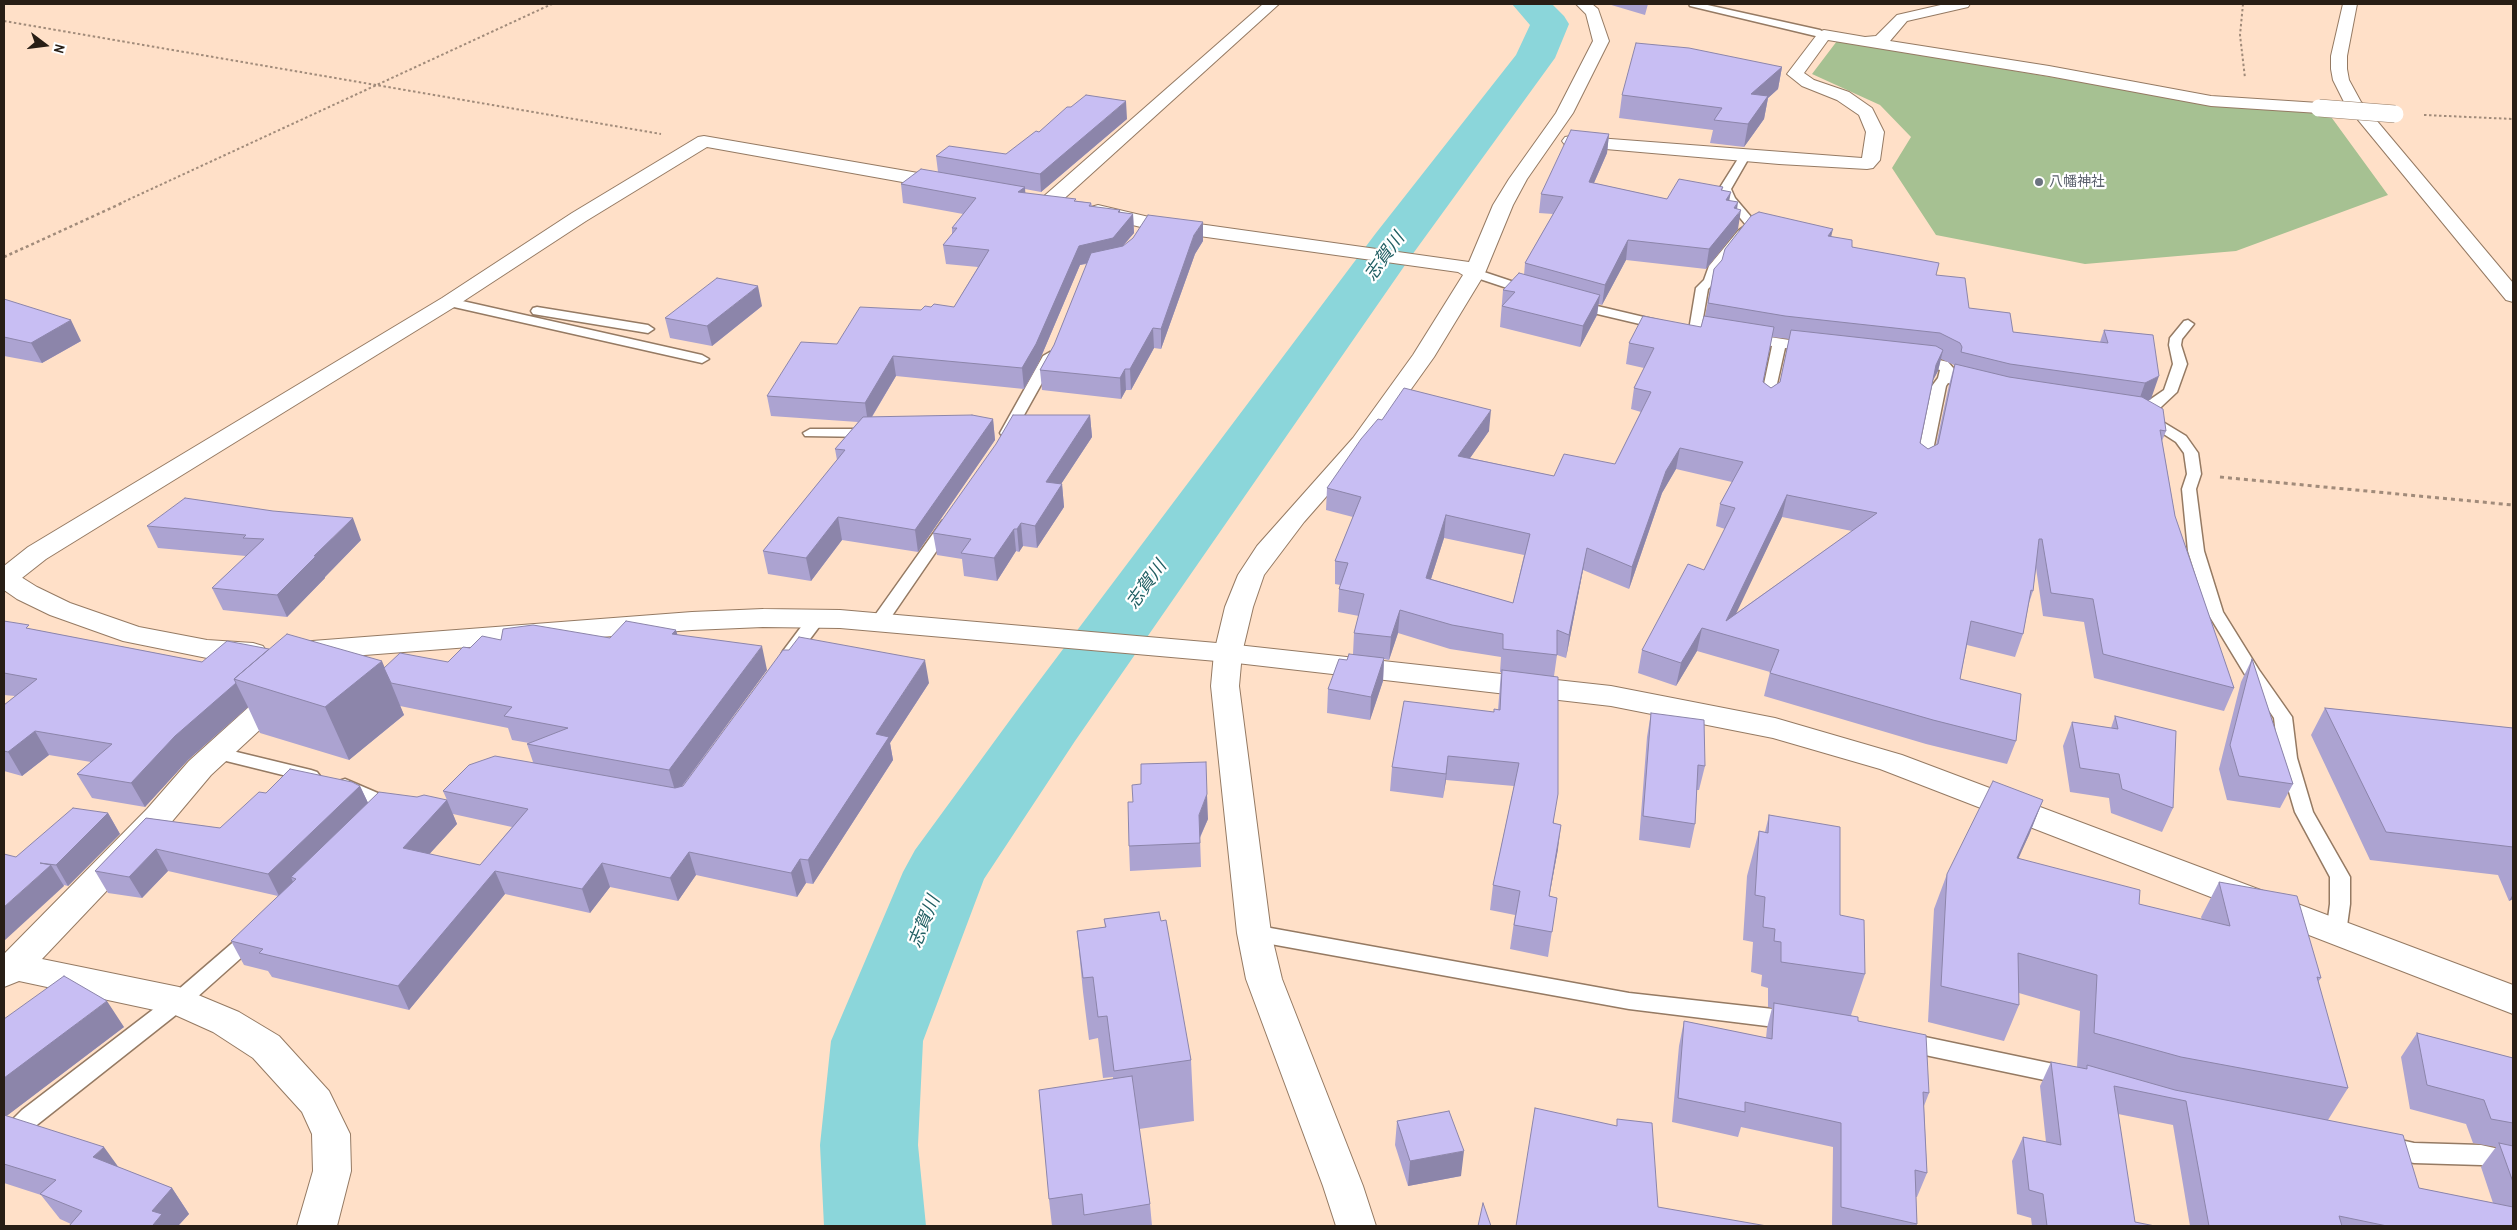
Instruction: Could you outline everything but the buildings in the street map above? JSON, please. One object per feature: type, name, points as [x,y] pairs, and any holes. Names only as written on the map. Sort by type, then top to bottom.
[{"type":"street","points":[[1050,201],[1272,4]]},
{"type":"street","points":[[1356,1226],[1343,1186],[1264,979],[1254,933],[1225,686],[1228,654],[1239,607],[1256,567],[1295,517],[1360,443],[1423,357],[1503,205],[1564,113],[1601,41],[1593,12],[1583,4]]},
{"type":"street","points":[[1867,41],[1880,40],[1887,36],[1896,22],[1902,18],[1963,4]]},
{"type":"street","points":[[2350,4],[2339,56],[2340,75],[2347,92],[2368,123],[2513,296]]},
{"type":"street","points":[[1546,139],[1867,164],[1871,160],[1875,132],[1866,112],[1843,96],[1808,83],[1795,74],[1824,35],[2171,95],[2250,104],[2395,114]]},
{"type":"street","points":[[963,187],[704,141],[579,217],[455,297],[38,553],[4,579],[27,593],[96,623],[160,640],[246,652],[333,649],[627,625],[763,618],[816,619],[957,628],[1189,650],[1611,696],[1775,728],[1891,762],[2336,934],[2513,1000]]},
{"type":"street","points":[[1031,198],[1074,206],[1144,231],[1311,247],[1469,270]]},
{"type":"street","points":[[9,970],[216,753],[333,649]]},
{"type":"street","points":[[9,970],[179,1001],[226,1022],[266,1048],[292,1073],[316,1102],[331,1134],[332,1170],[317,1226]]},
{"type":"lane","points":[[1693,4],[1824,35]]},
{"type":"lane","points":[[1683,328],[1702,288],[1710,281],[1713,268],[1742,233],[1749,230],[1752,225],[1730,199],[1725,189],[1746,156]]},
{"type":"lane","points":[[1469,270],[1545,296]]},
{"type":"lane","points":[[455,297],[648,329]]},
{"type":"lane","points":[[455,297],[702,359]]},
{"type":"lane","points":[[1564,301],[1639,321],[1714,332]]},
{"type":"lane","points":[[2139,412],[2156,404],[2170,392],[2180,364],[2175,345],[2176,338],[2188,324]]},
{"type":"lane","points":[[1733,335],[1779,344],[1827,349]]},
{"type":"lane","points":[[991,434],[1004,440],[1047,365],[1056,343]]},
{"type":"lane","points":[[1767,403],[1779,344]]},
{"type":"lane","points":[[1904,357],[1934,361],[1947,369],[1945,378],[1939,386],[1923,465]]},
{"type":"lane","points":[[1945,378],[1984,387]]},
{"type":"lane","points":[[2121,410],[2139,412],[2181,439],[2188,446],[2194,474],[2188,489],[2196,551],[2215,612],[2252,673],[2283,717],[2288,758],[2304,812],[2340,878],[2340,904],[2336,934]]},
{"type":"lane","points":[[810,433],[888,432]]},
{"type":"lane","points":[[878,622],[956,512]]},
{"type":"lane","points":[[781,667],[816,619]]},
{"type":"lane","points":[[216,753],[347,786],[393,807],[366,826]]},
{"type":"lane","points":[[4,1142],[30,1117],[179,1001],[228,960],[263,926]]},
{"type":"lane","points":[[1254,933],[1629,1001],[1809,1023]]},
{"type":"lane","points":[[1882,1037],[2048,1071],[2086,1082]]},
{"type":"lane","points":[[2365,1143],[2414,1153],[2481,1156],[2513,1162]]},
{"type":"path","points":[[4,257],[552,4]]},
{"type":"path","points":[[2242,4],[2240,22],[2241,54],[2246,92],[2250,104]]},
{"type":"path","points":[[4,21],[704,141]]},
{"type":"path","points":[[2395,114],[2513,119]]},
{"type":"path","points":[[2194,474],[2281,484],[2513,505]]},
{"type":"green space","points":[[1837,41],[2217,105],[2329,114],[2388,195],[2236,251],[2085,264],[1936,235],[1892,168],[1911,137],[1880,105],[1812,74]]},
{"type":"waterway","name":"志賀川","points":[[875,1226],[869,1145],[877,1041],[945,872],[1048,723],[1394,244],[1535,58],[1550,24],[1531,4]]},
{"type":"place","name":"八幡神社","points":[[2039,182]]}]
